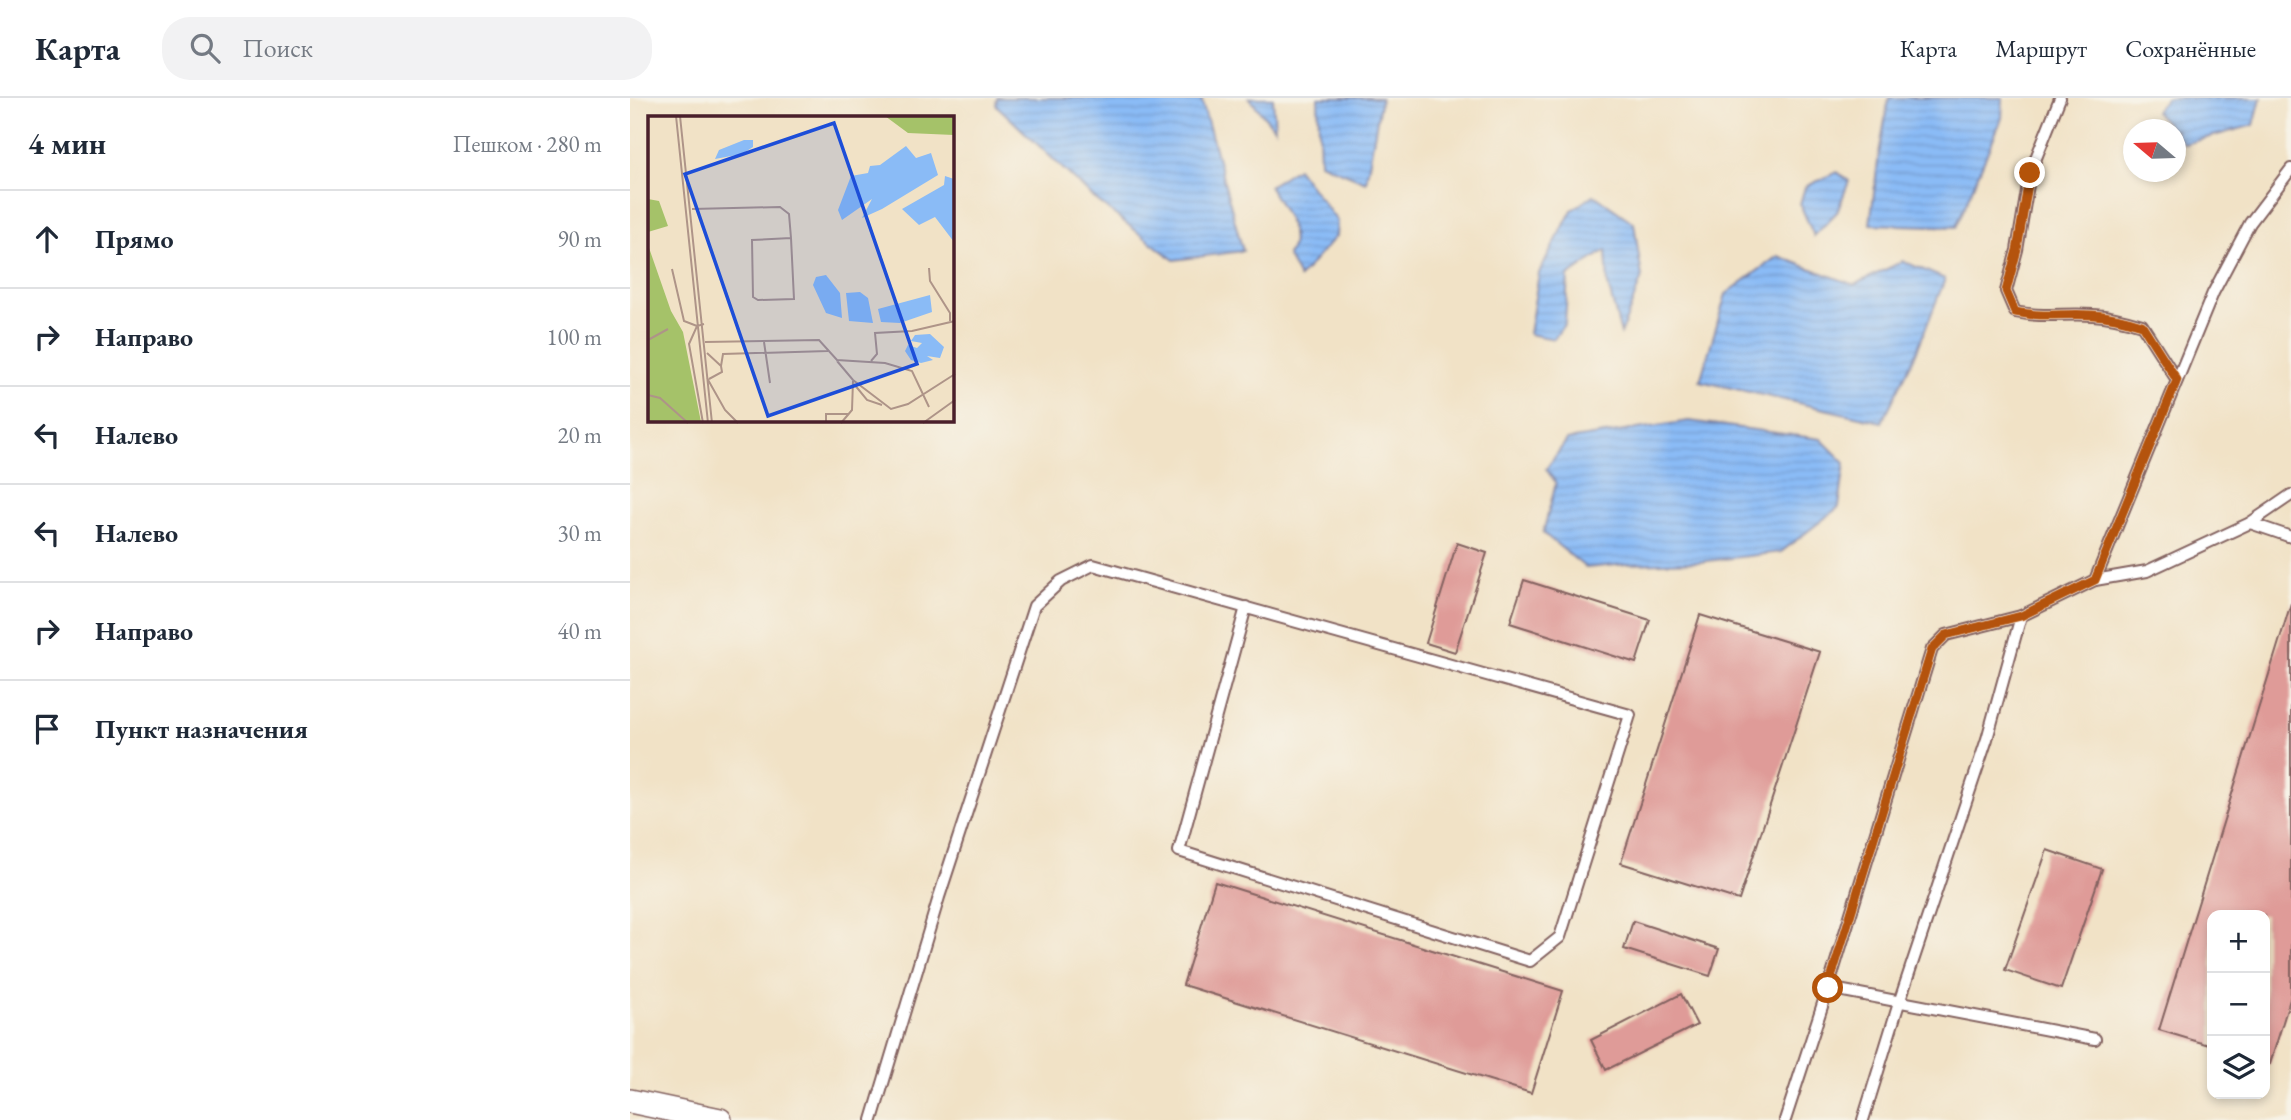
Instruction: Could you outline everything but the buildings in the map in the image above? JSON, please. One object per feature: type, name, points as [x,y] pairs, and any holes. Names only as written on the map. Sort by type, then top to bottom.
[{"type":"street","points":[[630,1101],[720,1120]]},
{"type":"lane","points":[[2060,98],[2030,173],[2017,250],[2006,291],[2015,312],[2037,317],[2117,317],[2142,325],[2177,380]]},
{"type":"lane","points":[[2095,580],[2213,293],[2250,223],[2291,169]]},
{"type":"lane","points":[[1785,1120],[1932,649],[1946,635],[2021,616],[2095,580],[2147,570],[2250,523],[2291,495]]},
{"type":"lane","points":[[2250,523],[2291,537]]},
{"type":"lane","points":[[2273,531],[2291,528]]},
{"type":"lane","points":[[872,1120],[939,897],[1034,606],[1060,582],[1093,565],[1246,607],[1630,715],[1560,937],[1530,961],[1179,851],[1246,607]]},
{"type":"lane","points":[[1863,1120],[1987,739],[2021,616]]},
{"type":"lane","points":[[1828,988],[2095,1039]]},
{"type":"water","points":[[997,98],[1201,98],[1243,251],[1174,260],[1097,201],[996,105]]},
{"type":"water","points":[[1249,98],[1273,98],[1275,129]]},
{"type":"water","points":[[1318,98],[1381,98],[1366,182],[1320,163]]},
{"type":"water","points":[[1889,98],[2003,98],[2002,118],[1956,227],[1870,224]]},
{"type":"water","points":[[2166,98],[2261,98],[2254,125],[2186,143],[2186,119],[2163,119],[2155,111]]},
{"type":"water","points":[[1297,168],[1337,221],[1336,236],[1299,278],[1287,255],[1293,239],[1288,220],[1269,186]]},
{"type":"water","points":[[1837,172],[1849,181],[1837,212],[1814,236],[1800,204],[1805,187]]},
{"type":"water","points":[[1594,195],[1634,223],[1642,277],[1621,334],[1608,285],[1606,250],[1568,276],[1565,323],[1554,339],[1529,334],[1539,273],[1572,210]]},
{"type":"water","points":[[1778,256],[1854,285],[1903,261],[1945,279],[1916,353],[1882,422],[1700,381],[1726,294]]},
{"type":"water","points":[[1689,421],[1821,439],[1845,463],[1839,507],[1781,552],[1699,562],[1586,568],[1543,533],[1556,483],[1546,469],[1567,440]]},
{"type":"route","points":[[1828,988],[1932,649],[1946,635],[2021,616],[2095,580],[2177,380],[2142,325],[2117,317],[2037,317],[2015,312],[2006,291],[2017,250],[2030,173]]}]
